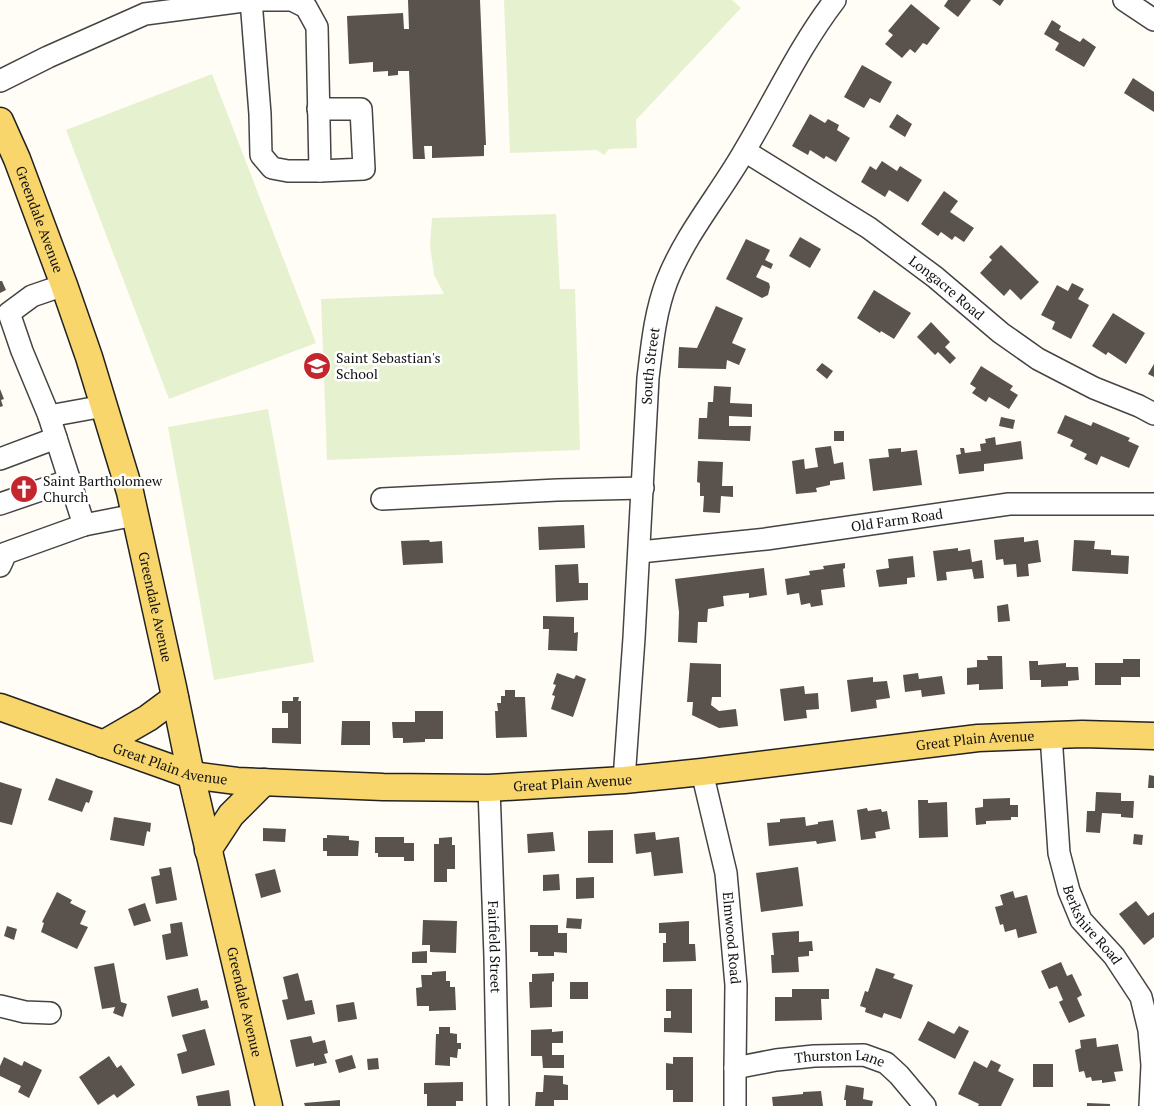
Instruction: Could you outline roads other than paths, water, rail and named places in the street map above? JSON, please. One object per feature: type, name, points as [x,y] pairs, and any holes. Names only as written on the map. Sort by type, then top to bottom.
[{"type":"main road","name":"Greendale Avenue","points":[[0,121],[17,159],[64,285],[130,492],[176,698],[191,776],[269,1106]]},
{"type":"main road","points":[[103,744],[148,718],[176,698]]},
{"type":"main road","name":"Great Plain Avenue","points":[[0,707],[191,776],[237,782],[383,787],[488,788],[624,780],[978,738],[1082,734],[1154,736]]},
{"type":"main road","points":[[208,850],[231,815],[264,782]]},
{"type":"street","points":[[251,0],[260,114],[261,155],[272,168],[288,171],[364,169],[361,109],[318,109]]},
{"type":"street","points":[[0,81],[48,56],[145,14],[251,0],[292,0],[306,7],[317,27],[320,170]]},
{"type":"street","name":"South Street","points":[[624,780],[640,552],[648,378],[652,336],[664,290],[676,261],[745,151],[818,21],[834,0]]},
{"type":"street","points":[[1124,0],[1154,20]]},
{"type":"street","name":"Longacre Road","points":[[745,151],[869,228],[935,278],[1002,333],[1038,359],[1094,388],[1154,414]]},
{"type":"street","points":[[64,285],[32,296],[10,313],[22,351],[49,416],[84,526]]},
{"type":"street","points":[[49,416],[104,406]]},
{"type":"street","points":[[0,459],[56,438]]},
{"type":"street","points":[[0,504],[70,480]]},
{"type":"street","points":[[382,499],[556,490],[642,488]]},
{"type":"street","name":"Old Farm Road","points":[[640,552],[766,539],[1009,504],[1154,504]]},
{"type":"street","points":[[2,558],[84,526],[135,515]]},
{"type":"street","name":"Berkshire Road","points":[[1051,735],[1059,853],[1069,891],[1081,920],[1114,956],[1141,998],[1149,1030],[1152,1065],[1150,1106]]},
{"type":"street","name":"Elmwood Road","points":[[702,772],[726,873],[736,985],[735,1106]]},
{"type":"street","name":"Fairfield Street","points":[[488,788],[495,957],[498,1106]]},
{"type":"street","points":[[0,1006],[25,1012],[50,1013]]},
{"type":"street","name":"Thurston Lane","points":[[735,1068],[814,1056],[864,1055],[886,1062],[900,1075],[925,1106]]},
{"type":"place","name":"Saint Sebastian's School","points":[[317,366]]},
{"type":"place","name":"Saint Bartholomew Church","points":[[24,489]]}]
